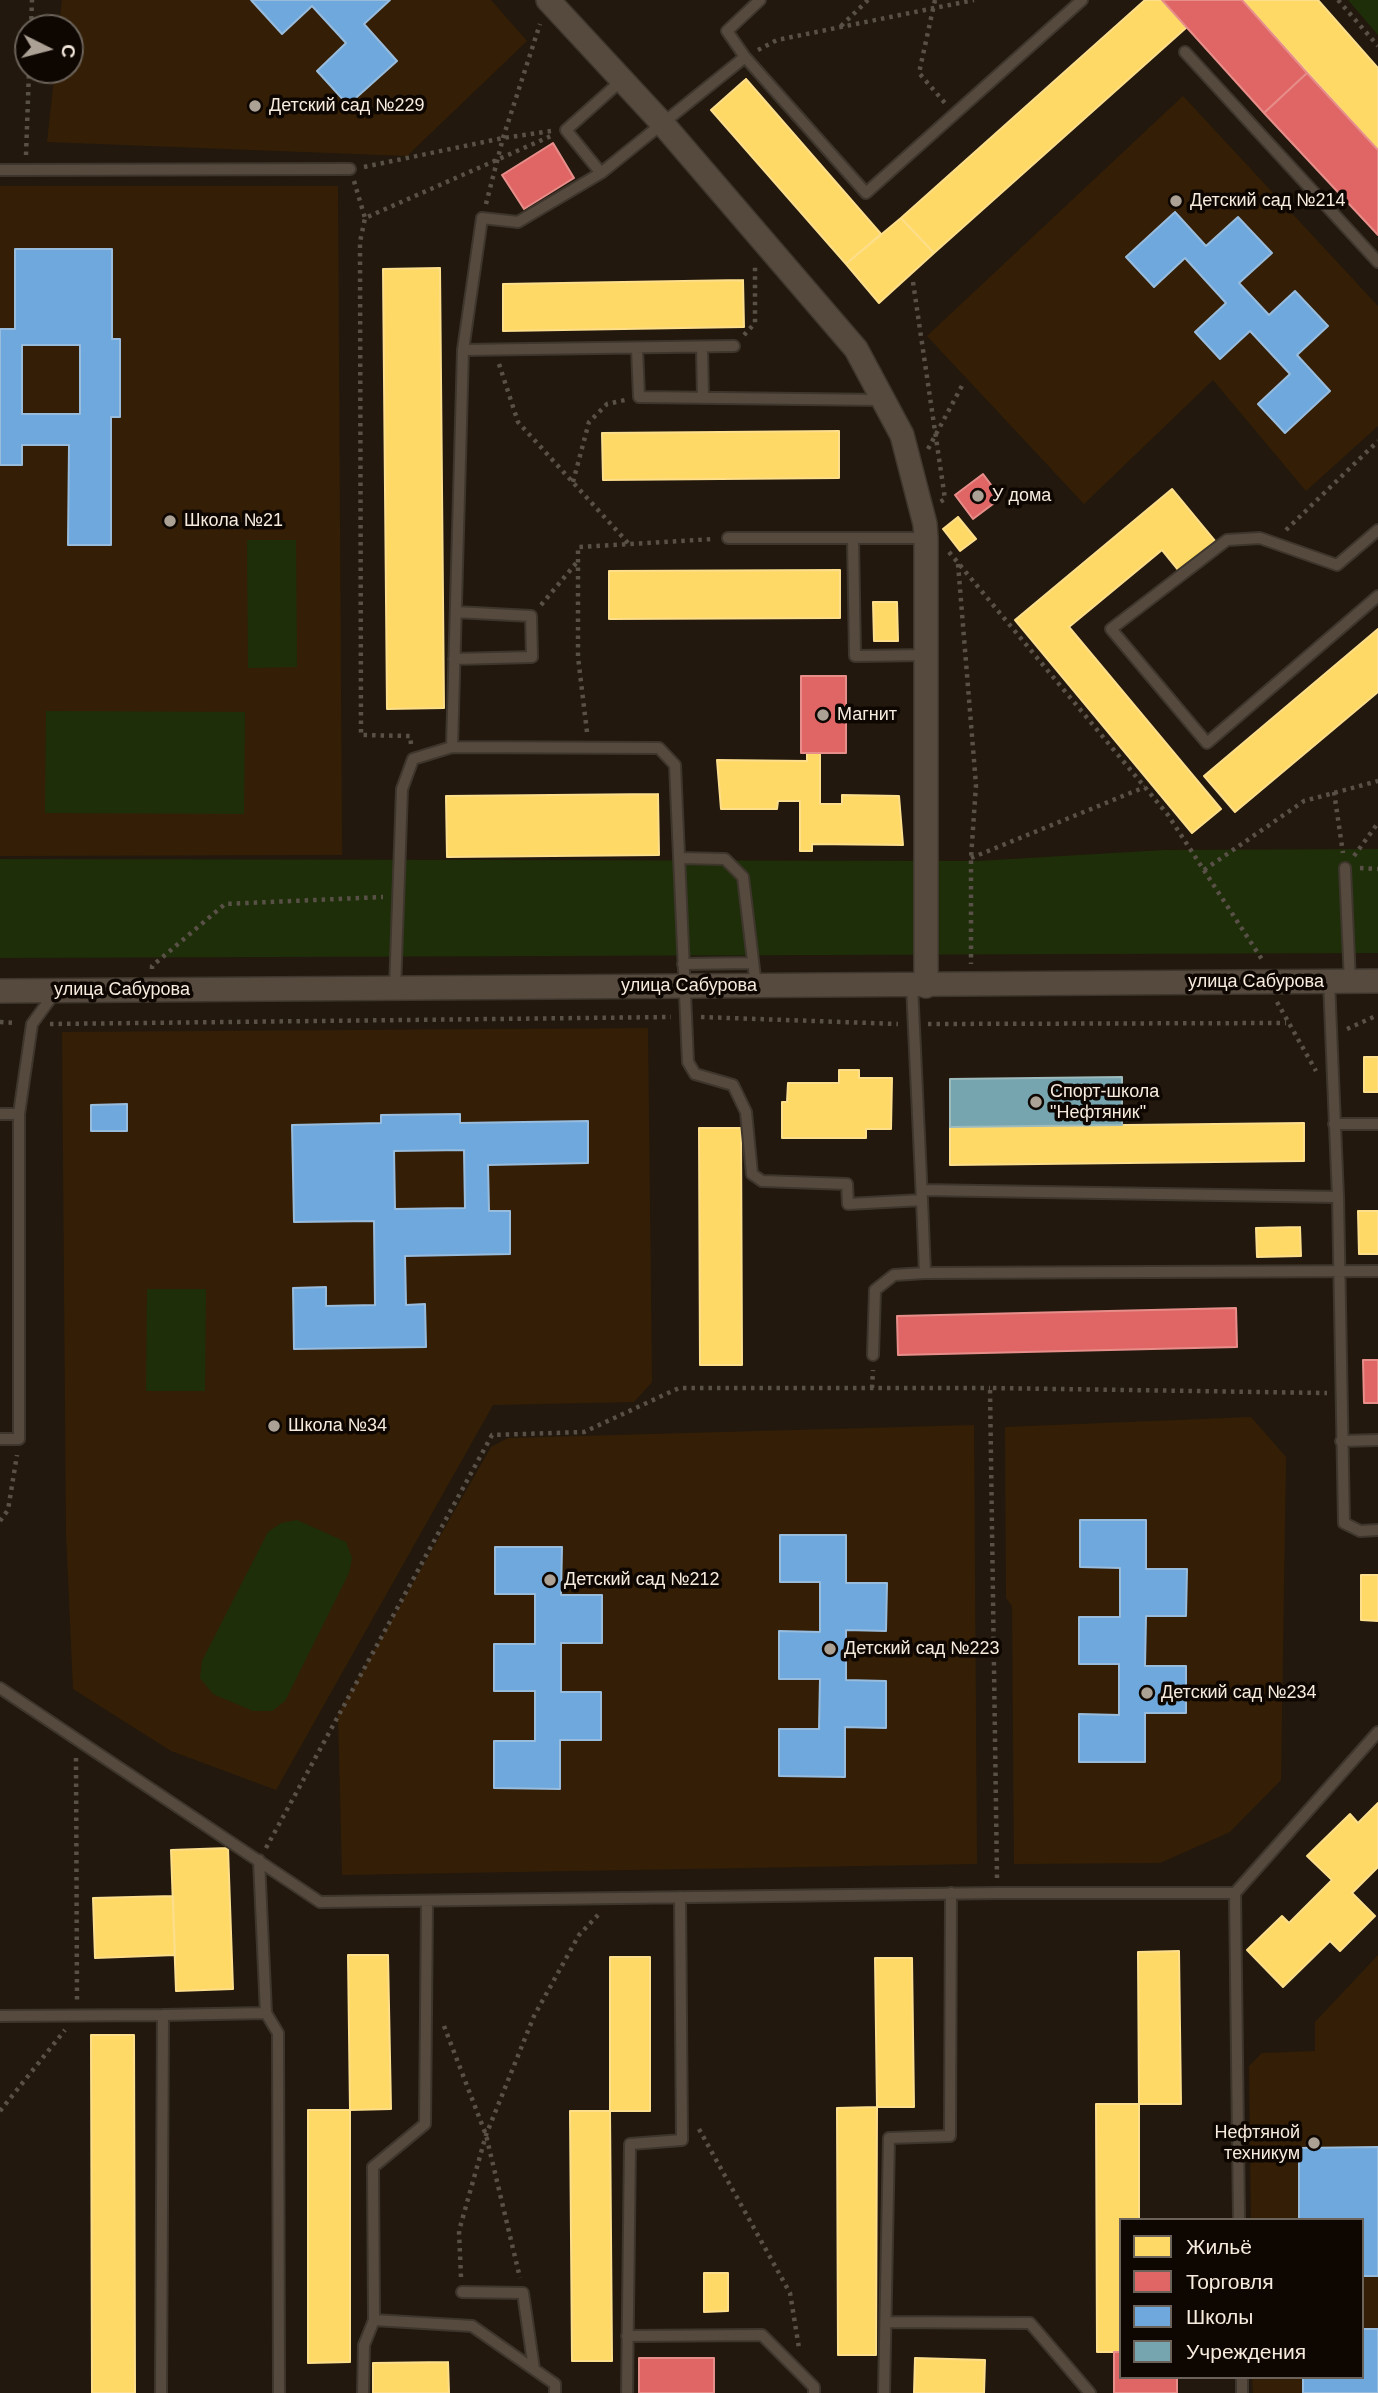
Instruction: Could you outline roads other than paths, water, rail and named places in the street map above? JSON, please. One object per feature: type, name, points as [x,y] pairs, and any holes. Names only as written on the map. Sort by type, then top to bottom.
[{"type":"street","points":[[546,6],[662,123],[856,349],[902,435],[925,526],[927,655],[919,986]]},
{"type":"street","name":"улица Сабурова","points":[[0,991],[395,989],[755,974],[919,986],[1378,982]]},
{"type":"lane","points":[[760,0],[727,31],[745,57],[866,193],[1083,0]]},
{"type":"lane","points":[[1185,52],[1378,262]]},
{"type":"lane","points":[[452,747],[463,350],[482,218],[518,222],[601,173],[745,57]]},
{"type":"lane","points":[[601,173],[566,130],[622,80]]},
{"type":"lane","points":[[0,170],[350,169]]},
{"type":"lane","points":[[463,350],[734,346]]},
{"type":"lane","points":[[702,347],[704,398]]},
{"type":"lane","points":[[637,348],[639,397],[883,400]]},
{"type":"lane","points":[[728,538],[853,538],[925,526]]},
{"type":"lane","points":[[1378,530],[1337,565],[1260,538],[1227,540],[1111,629],[1207,743],[1378,596]]},
{"type":"lane","points":[[853,538],[855,656],[927,655]]},
{"type":"lane","points":[[454,659],[532,657],[531,616],[456,612]]},
{"type":"lane","points":[[395,989],[402,789],[414,759],[452,747],[659,748],[675,765],[688,1062],[695,1074],[733,1085],[747,1112],[752,1174],[762,1181],[847,1184],[848,1204],[922,1195],[1338,1197]]},
{"type":"lane","points":[[679,858],[725,859],[743,877],[755,974]]},
{"type":"lane","points":[[1345,868],[1339,982],[1331,1038],[1338,1197],[1344,1523],[1360,1531],[1378,1530]]},
{"type":"lane","points":[[919,986],[913,1024],[925,1273]]},
{"type":"lane","points":[[0,1439],[19,1439],[19,1114],[32,1024],[55,991]]},
{"type":"lane","points":[[0,1114],[19,1114]]},
{"type":"lane","points":[[1334,1124],[1378,1124]]},
{"type":"lane","points":[[873,1355],[874,1290],[894,1275],[1378,1271]]},
{"type":"lane","points":[[1341,1441],[1378,1440]]},
{"type":"lane","points":[[0,1688],[320,1902],[951,1893],[1235,1893]]},
{"type":"lane","points":[[1240,2218],[1235,1893],[1378,1732]]},
{"type":"lane","points":[[259,1860],[267,2013],[278,2033],[279,2393]]},
{"type":"lane","points":[[884,2393],[888,2322],[889,2138],[950,2136],[951,1893]]},
{"type":"lane","points":[[627,2393],[630,2144],[682,2140],[680,1898]]},
{"type":"lane","points":[[363,2393],[364,2344],[374,2320],[373,2167],[425,2124],[427,1901]]},
{"type":"lane","points":[[0,2016],[267,2013]]},
{"type":"lane","points":[[161,2393],[163,2015]]},
{"type":"lane","points":[[462,2292],[523,2293],[534,2369]]},
{"type":"lane","points":[[374,2320],[472,2326],[555,2384],[555,2393]]},
{"type":"lane","points":[[888,2322],[1030,2323],[1090,2393]]},
{"type":"lane","points":[[627,2336],[762,2335],[814,2387],[814,2393]]},
{"type":"place","name":"Детский сад №229","points":[[255,106]]},
{"type":"place","name":"Детский сад №214","points":[[1176,201]]},
{"type":"place","name":"У дома","points":[[978,496]]},
{"type":"place","name":"Школа №21","points":[[170,521]]},
{"type":"place","name":"Магнит","points":[[823,715]]},
{"type":"place","name":"Спорт-школа \"Нефтяник\"","points":[[1036,1102]]},
{"type":"place","name":"Школа №34","points":[[274,1426]]},
{"type":"place","name":"Детский сад №212","points":[[550,1580]]},
{"type":"place","name":"Детский сад №223","points":[[830,1649]]},
{"type":"place","name":"Детский сад №234","points":[[1147,1693]]},
{"type":"place","name":"Нефтяной техникум","points":[[1314,2143]]}]
